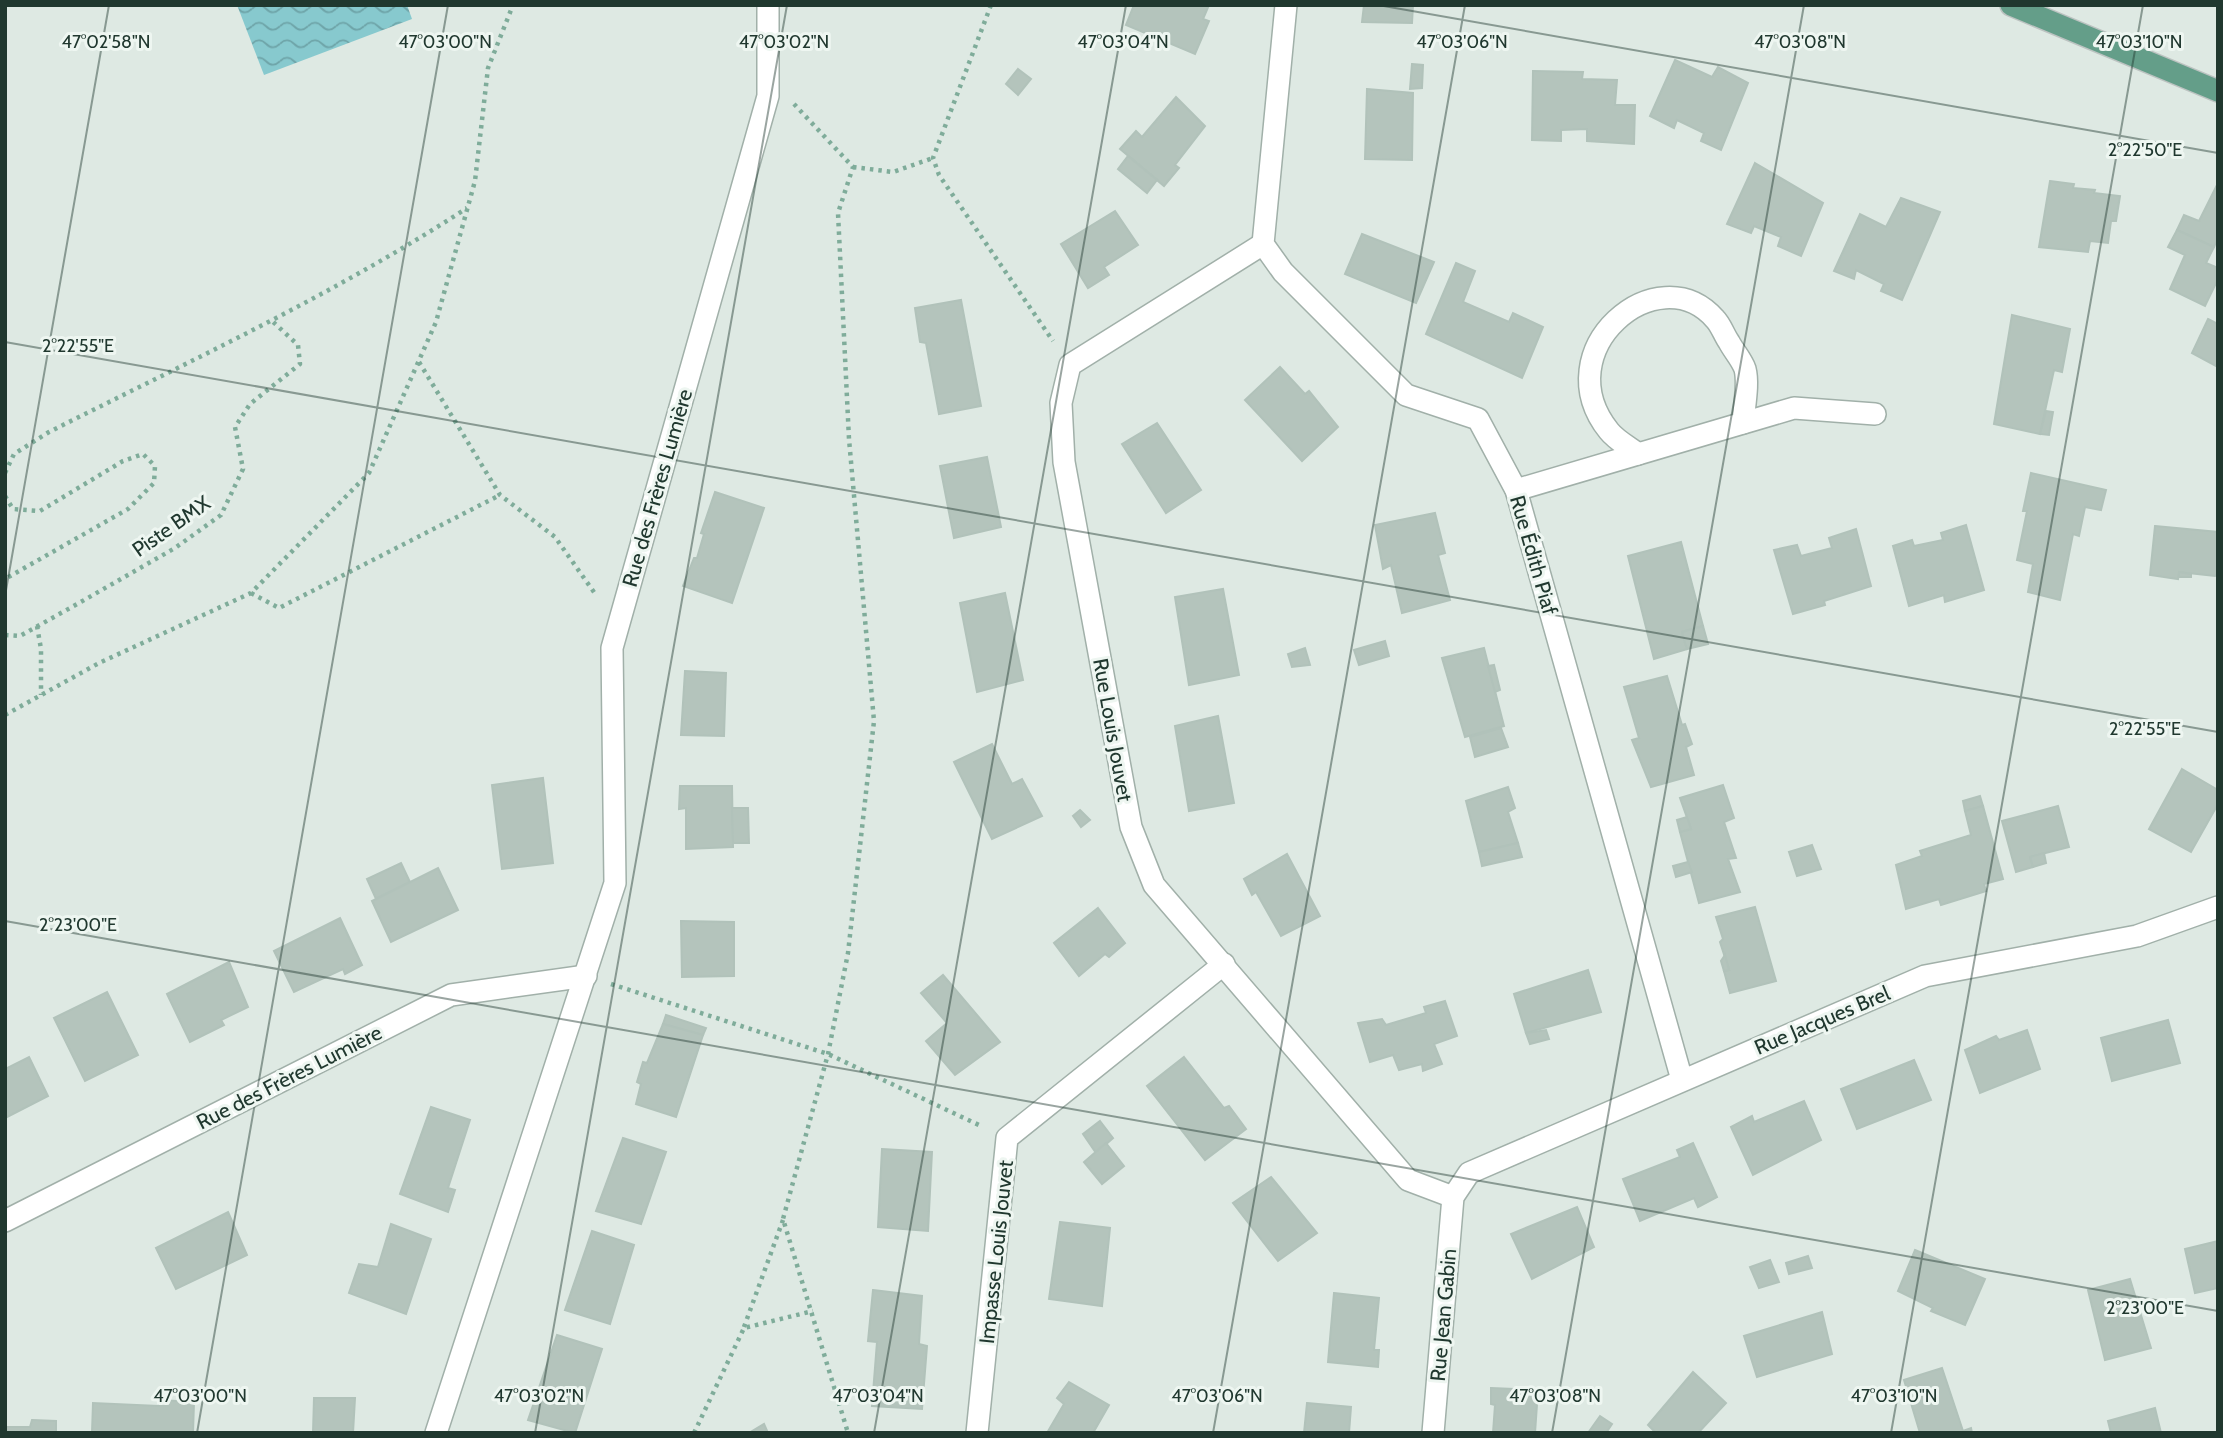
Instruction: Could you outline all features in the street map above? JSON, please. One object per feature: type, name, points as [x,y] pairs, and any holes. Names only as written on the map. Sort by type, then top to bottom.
[{"type":"main road","points":[[2011,5],[2218,91]]},
{"type":"street","name":"Rue des Frères Lumière","points":[[436,1433],[615,883],[612,648],[768,96],[768,5]]},
{"type":"street","points":[[1070,365],[1263,244],[1286,5]]},
{"type":"street","name":"Rue Édith Piaf","points":[[1263,244],[1283,272],[1406,395],[1478,419],[1516,490],[1682,1080]]},
{"type":"street","points":[[1638,454],[1609,431],[1593,404],[1589,374],[1599,338],[1628,310],[1652,299],[1688,300],[1715,318],[1745,370],[1744,423]]},
{"type":"street","name":"Rue Louis Jouvet","points":[[1070,365],[1061,403],[1064,462],[1131,827],[1154,885],[1408,1180],[1453,1197]]},
{"type":"street","points":[[1516,490],[1794,408],[1875,414]]},
{"type":"street","name":"Rue Jacques Brel","points":[[1453,1197],[1469,1173],[1925,976],[2137,936],[2218,907]]},
{"type":"street","name":"Impasse Louis Jouvet","points":[[977,1433],[1007,1138],[1224,964]]},
{"type":"street","name":"Rue des Frères Lumière","points":[[5,1221],[451,995],[586,976]]},
{"type":"street","name":"Rue Jean Gabin","points":[[1433,1433],[1453,1197]]},
{"type":"path","points":[[5,715],[99,663],[251,593],[369,473],[436,322],[475,181],[488,68],[513,5]]},
{"type":"path","points":[[991,5],[933,158],[939,175],[1070,365]]},
{"type":"path","points":[[768,96],[791,100],[853,167],[893,173],[933,158]]},
{"type":"path","points":[[694,1433],[744,1328],[783,1219],[828,1055],[848,953],[874,721],[849,439],[838,213],[853,167]]},
{"type":"path","points":[[5,473],[14,454],[49,432],[271,320],[407,247],[468,207]]},
{"type":"path","name":"Piste BMX","points":[[5,635],[20,636],[175,548],[221,515],[243,469],[235,427],[250,404],[300,364],[298,345],[271,320]]},
{"type":"path","points":[[418,362],[500,495],[555,537],[618,626]]},
{"type":"path","name":"Piste BMX","points":[[5,496],[13,509],[40,511],[123,461],[144,454],[155,466],[154,483],[128,509],[67,547],[5,579]]},
{"type":"path","points":[[251,593],[279,608],[500,495]]},
{"type":"path","points":[[37,626],[41,649],[41,695]]},
{"type":"path","points":[[586,976],[828,1055],[1007,1138]]},
{"type":"path","points":[[783,1219],[848,1433]]},
{"type":"path","points":[[744,1328],[813,1311]]},
{"type":"water","points":[[237,5],[407,5],[412,19],[264,75]]},
{"type":"building","points":[[1134,5],[1209,5],[1203,19],[1209,21],[1195,54],[1126,25]]},
{"type":"building","points":[[1364,5],[1413,5],[1412,23],[1362,22]]},
{"type":"building","points":[[1675,60],[1712,77],[1718,67],[1748,83],[1721,150],[1701,141],[1704,133],[1677,120],[1674,128],[1650,116]]},
{"type":"building","points":[[1412,64],[1423,65],[1422,88],[1410,89]]},
{"type":"building","points":[[1018,69],[1031,79],[1018,95],[1006,84]]},
{"type":"building","points":[[1533,71],[1583,72],[1582,79],[1617,80],[1615,105],[1635,105],[1634,144],[1587,141],[1587,129],[1561,130],[1561,141],[1532,140]]},
{"type":"building","points":[[1367,89],[1413,93],[1412,160],[1365,159]]},
{"type":"building","points":[[1176,97],[1205,126],[1175,165],[1179,168],[1164,186],[1120,149],[1136,131],[1142,137]]},
{"type":"building","points":[[1128,156],[1157,180],[1147,193],[1118,169]]},
{"type":"building","points":[[1755,163],[1823,203],[1801,256],[1778,246],[1781,237],[1754,226],[1751,233],[1727,224]]},
{"type":"building","points":[[2050,181],[2074,184],[2073,188],[2095,190],[2094,193],[2120,196],[2116,221],[2111,221],[2108,243],[2090,241],[2088,252],[2039,247]]},
{"type":"building","points":[[2217,185],[2218,238],[2214,247],[2177,230],[2184,215],[2199,221]]},
{"type":"building","points":[[1901,198],[1940,212],[1902,300],[1881,291],[1884,284],[1856,270],[1854,279],[1834,271],[1860,214],[1886,227]]},
{"type":"building","points":[[1115,211],[1138,245],[1104,267],[1109,275],[1088,288],[1061,244]]},
{"type":"building","points":[[2177,230],[2214,247],[2206,263],[2218,268],[2218,279],[2205,306],[2170,289],[2185,255],[2168,247]]},
{"type":"building","points":[[1362,234],[1434,262],[1416,303],[1345,274]]},
{"type":"building","points":[[1456,263],[1475,271],[1463,302],[1509,322],[1513,313],[1543,327],[1522,378],[1426,334]]},
{"type":"building","points":[[961,300],[981,406],[939,414],[926,343],[920,342],[915,308]]},
{"type":"building","points":[[2012,315],[2070,329],[2062,372],[2054,370],[2040,434],[1994,424]]},
{"type":"building","points":[[2208,319],[2218,324],[2218,367],[2192,353]]},
{"type":"building","points":[[1280,367],[1305,394],[1309,391],[1338,427],[1302,461],[1245,400]]},
{"type":"building","points":[[2046,411],[2053,412],[2049,435],[2040,434]]},
{"type":"building","points":[[1157,423],[1201,490],[1166,513],[1122,444]]},
{"type":"building","points":[[987,457],[1001,527],[954,538],[940,466]]},
{"type":"building","points":[[2031,473],[2106,490],[2101,510],[2085,507],[2079,536],[2073,534],[2060,600],[2028,592],[2033,564],[2017,560]]},
{"type":"building","points":[[715,492],[764,508],[732,603],[683,586],[694,558],[697,558],[704,534],[701,533]]},
{"type":"building","points":[[1435,513],[1445,553],[1438,555],[1450,600],[1402,613],[1391,565],[1383,569],[1375,525]]},
{"type":"building","points":[[1966,525],[1984,590],[1945,602],[1944,595],[1909,606],[1893,546],[1912,540],[1914,546],[1943,540],[1941,533]]},
{"type":"building","points":[[2155,526],[2218,532],[2218,573],[2215,576],[2179,572],[2178,579],[2150,575]]},
{"type":"building","points":[[1856,529],[1871,586],[1824,601],[1825,605],[1793,614],[1774,550],[1797,545],[1801,556],[1832,548],[1829,538]]},
{"type":"building","points":[[1681,542],[1703,626],[1682,632],[1687,649],[1654,659],[1628,556]]},
{"type":"building","points":[[2179,572],[2191,574],[2191,577],[2179,577]]},
{"type":"building","points":[[1223,589],[1239,675],[1189,685],[1175,597]]},
{"type":"building","points":[[1005,593],[1023,680],[977,692],[960,603]]},
{"type":"building","points":[[1703,626],[1708,644],[1687,649],[1682,632]]},
{"type":"building","points":[[1385,641],[1389,656],[1359,665],[1354,650]]},
{"type":"building","points":[[1305,648],[1310,665],[1292,667],[1288,654]]},
{"type":"building","points":[[1484,648],[1504,726],[1465,737],[1442,658]]},
{"type":"building","points":[[1494,665],[1500,690],[1495,692],[1488,666]]},
{"type":"building","points":[[685,671],[726,673],[724,736],[681,735]]},
{"type":"building","points":[[1667,676],[1682,725],[1685,724],[1692,744],[1686,747],[1694,775],[1651,787],[1632,740],[1639,738],[1624,687]]},
{"type":"building","points":[[1218,716],[1234,803],[1189,811],[1175,726]]},
{"type":"building","points":[[1501,728],[1508,747],[1475,757],[1470,737]]},
{"type":"building","points":[[992,744],[1012,784],[1022,779],[1042,816],[992,839],[954,762]]},
{"type":"building","points":[[2182,769],[2218,790],[2218,804],[2191,852],[2149,829]]},
{"type":"building","points":[[543,778],[553,863],[502,869],[492,785]]},
{"type":"building","points":[[1723,785],[1734,818],[1724,822],[1736,858],[1728,859],[1740,892],[1699,903],[1680,832],[1691,829],[1680,798]]},
{"type":"building","points":[[680,786],[732,786],[733,847],[686,849],[686,808],[679,809]]},
{"type":"building","points":[[1508,787],[1515,808],[1508,812],[1518,843],[1479,852],[1466,801]]},
{"type":"building","points":[[1980,796],[1983,806],[1965,811],[1963,801]]},
{"type":"building","points":[[1983,806],[2003,879],[1984,884],[1986,891],[1941,905],[1939,899],[1906,909],[1896,865],[1922,856],[1920,851],[1971,835],[1965,811]]},
{"type":"building","points":[[2058,806],[2069,847],[2030,857],[2033,867],[2016,872],[2002,821]]},
{"type":"building","points":[[732,808],[748,808],[749,843],[733,843]]},
{"type":"building","points":[[1080,810],[1090,820],[1081,827],[1073,816]]},
{"type":"building","points":[[1687,817],[1691,829],[1680,832],[1677,820]]},
{"type":"building","points":[[1518,843],[1522,857],[1482,866],[1479,852]]},
{"type":"building","points":[[1812,845],[1821,869],[1797,876],[1789,852]]},
{"type":"building","points":[[2044,853],[2046,863],[2033,867],[2030,857]]},
{"type":"building","points":[[1287,854],[1320,916],[1281,936],[1256,892],[1252,895],[1244,879]]},
{"type":"building","points":[[1688,862],[1692,872],[1676,877],[1673,866]]},
{"type":"building","points":[[401,863],[410,882],[376,899],[367,879]]},
{"type":"building","points":[[438,868],[458,910],[391,942],[372,901]]},
{"type":"building","points":[[1755,907],[1776,981],[1730,993],[1724,971],[1729,970],[1716,917]]},
{"type":"building","points":[[1098,908],[1125,943],[1109,957],[1105,954],[1079,976],[1054,943]]},
{"type":"building","points":[[340,918],[362,965],[345,974],[343,969],[294,992],[274,951]]},
{"type":"building","points":[[681,921],[734,922],[734,976],[682,977]]},
{"type":"building","points":[[1725,955],[1729,970],[1724,971],[1721,961]]},
{"type":"building","points":[[229,962],[248,1007],[221,1020],[224,1025],[190,1042],[167,994]]},
{"type":"building","points":[[1588,970],[1601,1012],[1526,1033],[1514,994]]},
{"type":"building","points":[[943,975],[1000,1042],[955,1075],[926,1041],[947,1023],[921,993]]},
{"type":"building","points":[[107,992],[138,1055],[85,1081],[54,1018]]},
{"type":"building","points":[[1445,1001],[1457,1036],[1434,1044],[1442,1064],[1423,1071],[1422,1064],[1399,1070],[1393,1055],[1370,1062],[1358,1023],[1382,1019],[1386,1025],[1426,1013],[1424,1007]]},
{"type":"building","points":[[666,1015],[706,1028],[703,1035],[663,1024]]},
{"type":"building","points":[[2168,1020],[2180,1063],[2112,1081],[2101,1038]]},
{"type":"building","points":[[663,1024],[703,1035],[676,1117],[636,1104],[641,1084],[637,1082],[643,1062],[647,1063]]},
{"type":"building","points":[[1546,1030],[1549,1039],[1530,1044],[1526,1033]]},
{"type":"building","points":[[2027,1030],[2040,1069],[1980,1093],[1965,1050],[1996,1036],[1999,1040]]},
{"type":"building","points":[[29,1057],[48,1096],[5,1118],[5,1069]]},
{"type":"building","points":[[1184,1057],[1224,1108],[1229,1106],[1246,1129],[1205,1160],[1147,1086]]},
{"type":"building","points":[[1914,1060],[1931,1100],[1857,1129],[1841,1089]]},
{"type":"building","points":[[1804,1101],[1821,1140],[1753,1175],[1731,1127],[1752,1116],[1754,1122]]},
{"type":"building","points":[[431,1107],[470,1120],[448,1188],[455,1190],[448,1212],[400,1194]]},
{"type":"building","points":[[1100,1121],[1113,1138],[1096,1153],[1083,1134]]},
{"type":"building","points":[[623,1138],[666,1152],[641,1224],[596,1211]]},
{"type":"building","points":[[1106,1143],[1124,1166],[1102,1184],[1084,1162]]},
{"type":"building","points":[[1693,1143],[1717,1197],[1698,1207],[1694,1198],[1640,1221],[1623,1179],[1680,1157],[1677,1150]]},
{"type":"building","points":[[882,1149],[932,1152],[928,1231],[878,1227]]},
{"type":"building","points":[[1271,1177],[1317,1233],[1278,1261],[1233,1203]]},
{"type":"building","points":[[1577,1207],[1594,1247],[1532,1279],[1511,1234]]},
{"type":"building","points":[[228,1212],[247,1255],[176,1289],[156,1248]]},
{"type":"building","points":[[1060,1222],[1110,1228],[1102,1306],[1049,1299]]},
{"type":"building","points":[[391,1224],[431,1239],[406,1314],[349,1293],[359,1264],[378,1267]]},
{"type":"building","points":[[592,1231],[634,1245],[610,1324],[565,1310]]},
{"type":"building","points":[[2218,1241],[2218,1288],[2195,1293],[2185,1249]]},
{"type":"building","points":[[1915,1250],[1985,1279],[1965,1325],[1931,1311],[1933,1308],[1898,1291]]},
{"type":"building","points":[[1808,1256],[1812,1268],[1789,1274],[1786,1263]]},
{"type":"building","points":[[1770,1260],[1779,1282],[1759,1288],[1750,1267]]},
{"type":"building","points":[[2130,1279],[2151,1348],[2105,1360],[2088,1290]]},
{"type":"building","points":[[873,1290],[922,1296],[919,1344],[927,1346],[922,1409],[872,1406],[877,1342],[868,1341]]},
{"type":"building","points":[[1334,1293],[1379,1298],[1374,1350],[1379,1350],[1378,1367],[1328,1362]]},
{"type":"building","points":[[1822,1312],[1832,1354],[1757,1377],[1744,1336]]},
{"type":"building","points":[[557,1335],[602,1349],[575,1433],[528,1420]]},
{"type":"building","points":[[1942,1368],[1963,1431],[1971,1428],[1972,1433],[1920,1433],[1904,1380]]},
{"type":"building","points":[[1693,1372],[1726,1403],[1698,1433],[1656,1433],[1648,1425]]},
{"type":"building","points":[[1069,1382],[1109,1405],[1093,1433],[1047,1433],[1064,1404],[1057,1398]]},
{"type":"building","points":[[1491,1388],[1538,1390],[1535,1433],[1493,1433],[1495,1405],[1491,1404]]},
{"type":"building","points":[[314,1398],[355,1398],[353,1433],[313,1433]]},
{"type":"building","points":[[159,1400],[194,1402],[193,1433],[92,1433],[93,1403],[159,1406]]},
{"type":"building","points":[[1307,1403],[1351,1407],[1349,1433],[1304,1433]]},
{"type":"building","points":[[2155,1408],[2161,1433],[2111,1433],[2108,1421]]},
{"type":"building","points":[[1600,1416],[1612,1424],[1606,1433],[1588,1433]]},
{"type":"building","points":[[32,1420],[56,1421],[56,1433],[5,1433],[5,1427],[30,1427]]},
{"type":"building","points":[[764,1424],[768,1433],[749,1433]]}]
